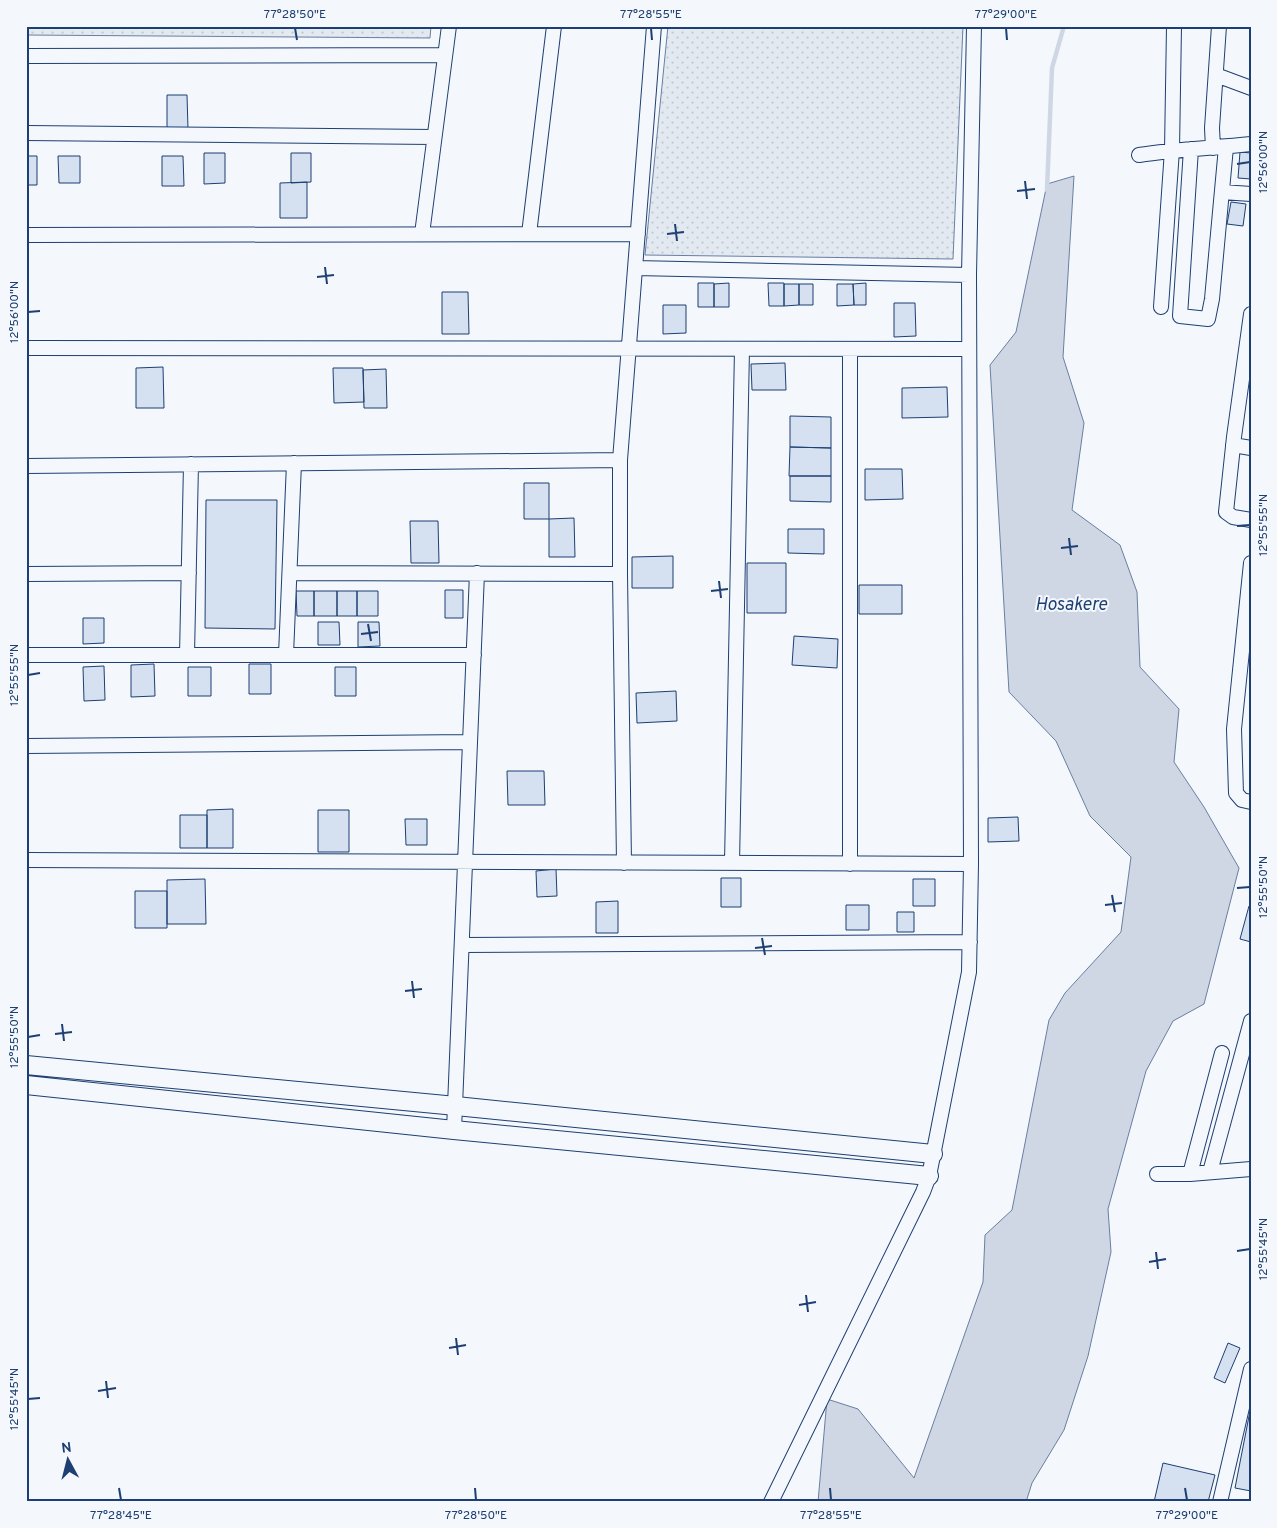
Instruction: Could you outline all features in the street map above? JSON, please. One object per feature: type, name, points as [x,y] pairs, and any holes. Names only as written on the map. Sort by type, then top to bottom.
[{"type":"street","points":[[422,234],[448,26]]},
{"type":"street","points":[[529,234],[554,26]]},
{"type":"street","points":[[624,863],[620,460],[654,26]]},
{"type":"street","points":[[771,1502],[923,1192],[929,1176],[969,972],[971,864],[968,349],[974,26]]},
{"type":"street","points":[[1161,307],[1172,150],[1174,26]]},
{"type":"street","points":[[1191,149],[1180,316],[1208,319],[1212,299],[1222,192],[1220,147],[1212,128],[1219,26]]},
{"type":"street","points":[[26,56],[445,55]]},
{"type":"street","points":[[1216,75],[1251,88]]},
{"type":"street","points":[[26,133],[434,137]]},
{"type":"street","points":[[1139,155],[1172,150],[1251,144]]},
{"type":"street","points":[[1222,192],[1251,194]]},
{"type":"street","points":[[26,235],[638,234]]},
{"type":"street","points":[[635,268],[969,275]]},
{"type":"street","points":[[1251,314],[1226,512],[1233,517],[1251,520]]},
{"type":"street","points":[[26,348],[968,349]]},
{"type":"street","points":[[732,863],[742,349]]},
{"type":"street","points":[[850,349],[850,864]]},
{"type":"street","points":[[1233,445],[1251,448]]},
{"type":"street","points":[[26,466],[620,460]]},
{"type":"street","points":[[286,655],[294,463]]},
{"type":"street","points":[[187,655],[191,464]]},
{"type":"street","points":[[1251,563],[1234,729],[1236,793],[1242,800],[1251,802]]},
{"type":"street","points":[[26,574],[189,573]]},
{"type":"street","points":[[290,573],[620,574]]},
{"type":"street","points":[[454,1130],[477,573]]},
{"type":"street","points":[[26,655],[474,655]]},
{"type":"street","points":[[26,746],[470,742]]},
{"type":"street","points":[[26,860],[971,864]]},
{"type":"street","points":[[462,945],[970,942]]},
{"type":"street","points":[[1210,1172],[1251,1021]]},
{"type":"street","points":[[1190,1174],[1222,1053]]},
{"type":"street","points":[[26,1066],[456,1106],[933,1154]]},
{"type":"street","points":[[26,1085],[454,1130],[929,1176]]},
{"type":"street","points":[[1157,1174],[1190,1174],[1251,1169]]},
{"type":"street","points":[[1220,1502],[1251,1369]]},
{"type":"shaded area","points":[[26,26],[431,26],[430,38],[26,35]]},
{"type":"shaded area","points":[[668,26],[963,26],[953,259],[645,255]]},
{"type":"water","name":"Hosakere","points":[[1074,176],[1063,357],[1084,423],[1072,510],[1120,545],[1137,592],[1140,667],[1179,709],[1174,762],[1204,807],[1239,868],[1204,1004],[1173,1021],[1146,1071],[1108,1209],[1111,1252],[1088,1356],[1064,1430],[1032,1483],[1026,1502],[818,1502],[827,1399],[858,1409],[914,1478],[983,1282],[985,1235],[1012,1210],[1049,1020],[1065,993],[1121,932],[1131,857],[1090,816],[1056,741],[1009,692],[990,365],[1016,332],[1047,184]]},
{"type":"building","points":[[167,95],[187,95],[188,129],[167,129]]},
{"type":"building","points":[[1240,152],[1251,153],[1251,179],[1238,178]]},
{"type":"building","points":[[204,153],[225,153],[225,183],[204,184]]},
{"type":"building","points":[[291,153],[311,153],[311,182],[291,183]]},
{"type":"building","points":[[26,156],[37,156],[37,185],[26,185]]},
{"type":"building","points":[[58,156],[80,156],[80,183],[59,183]]},
{"type":"building","points":[[162,156],[183,156],[184,186],[162,186]]},
{"type":"building","points":[[307,182],[307,218],[280,218],[280,183]]},
{"type":"building","points":[[1231,202],[1246,204],[1243,226],[1227,224]]},
{"type":"building","points":[[698,283],[714,283],[714,307],[698,307]]},
{"type":"building","points":[[729,283],[729,307],[714,307],[714,284]]},
{"type":"building","points":[[768,283],[784,283],[784,306],[769,306]]},
{"type":"building","points":[[866,283],[866,305],[854,305],[853,284]]},
{"type":"building","points":[[784,284],[799,284],[799,305],[784,306]]},
{"type":"building","points":[[799,284],[813,284],[813,305],[799,305]]},
{"type":"building","points":[[837,284],[853,284],[854,305],[837,306]]},
{"type":"building","points":[[442,292],[468,292],[469,334],[442,334]]},
{"type":"building","points":[[894,303],[915,303],[916,336],[894,337]]},
{"type":"building","points":[[663,305],[686,305],[686,333],[663,334]]},
{"type":"building","points":[[785,363],[786,390],[752,390],[751,364]]},
{"type":"building","points":[[163,367],[164,408],[136,408],[136,368]]},
{"type":"building","points":[[333,368],[363,368],[364,402],[334,403]]},
{"type":"building","points":[[386,369],[387,408],[364,408],[363,370]]},
{"type":"building","points":[[947,387],[948,417],[902,418],[902,388]]},
{"type":"building","points":[[790,416],[831,417],[831,448],[790,447]]},
{"type":"building","points":[[790,447],[831,448],[831,476],[789,476]]},
{"type":"building","points":[[865,469],[902,469],[903,499],[865,500]]},
{"type":"building","points":[[790,476],[831,476],[831,502],[790,501]]},
{"type":"building","points":[[524,483],[549,483],[549,519],[524,519]]},
{"type":"building","points":[[206,500],[277,500],[275,629],[205,628]]},
{"type":"building","points":[[574,518],[575,557],[549,557],[549,519]]},
{"type":"building","points":[[410,521],[438,521],[439,563],[411,563]]},
{"type":"building","points":[[788,529],[824,529],[824,554],[788,553]]},
{"type":"building","points":[[673,556],[673,588],[632,588],[632,557]]},
{"type":"building","points":[[747,563],[786,563],[786,613],[747,613]]},
{"type":"building","points":[[859,585],[902,585],[902,614],[859,614]]},
{"type":"building","points":[[445,590],[463,590],[463,618],[445,618]]},
{"type":"building","points":[[296,591],[314,591],[314,616],[297,616]]},
{"type":"building","points":[[314,591],[337,591],[337,616],[314,616]]},
{"type":"building","points":[[337,591],[357,591],[357,616],[337,616]]},
{"type":"building","points":[[357,591],[378,591],[378,616],[357,616]]},
{"type":"building","points":[[83,618],[104,618],[104,643],[83,644]]},
{"type":"building","points":[[318,622],[339,622],[340,645],[318,645]]},
{"type":"building","points":[[358,622],[379,622],[380,646],[358,647]]},
{"type":"building","points":[[794,636],[838,639],[837,668],[792,665]]},
{"type":"building","points":[[154,664],[155,696],[131,697],[131,665]]},
{"type":"building","points":[[249,664],[271,664],[271,694],[249,694]]},
{"type":"building","points":[[104,666],[105,700],[84,701],[83,667]]},
{"type":"building","points":[[188,667],[211,667],[211,696],[188,696]]},
{"type":"building","points":[[335,667],[356,667],[356,696],[335,696]]},
{"type":"building","points":[[676,691],[677,721],[637,723],[636,693]]},
{"type":"building","points":[[507,771],[544,771],[545,805],[508,805]]},
{"type":"building","points":[[233,809],[233,848],[207,848],[207,810]]},
{"type":"building","points":[[318,810],[349,810],[349,852],[318,852]]},
{"type":"building","points":[[180,815],[207,815],[207,848],[180,848]]},
{"type":"building","points":[[1018,817],[1019,841],[988,842],[988,818]]},
{"type":"building","points":[[405,819],[427,819],[427,845],[406,845]]},
{"type":"building","points":[[556,869],[557,896],[537,897],[536,871]]},
{"type":"building","points":[[721,878],[741,878],[741,907],[721,907]]},
{"type":"building","points":[[205,879],[206,924],[167,924],[167,880]]},
{"type":"building","points":[[913,879],[935,879],[935,906],[913,906]]},
{"type":"building","points":[[135,891],[167,891],[167,928],[135,928]]},
{"type":"building","points":[[618,901],[618,933],[596,933],[596,902]]},
{"type":"building","points":[[846,905],[869,905],[869,930],[846,930]]},
{"type":"building","points":[[1249,906],[1251,906],[1251,942],[1240,939]]},
{"type":"building","points":[[897,912],[914,912],[914,932],[897,932]]},
{"type":"building","points":[[1228,1343],[1240,1348],[1225,1383],[1214,1378]]},
{"type":"building","points":[[1251,1406],[1251,1491],[1235,1488]]},
{"type":"building","points":[[1163,1463],[1215,1475],[1208,1502],[1154,1502]]},
{"type":"waterway","points":[[1047,190],[1052,68],[1064,26]]}]
